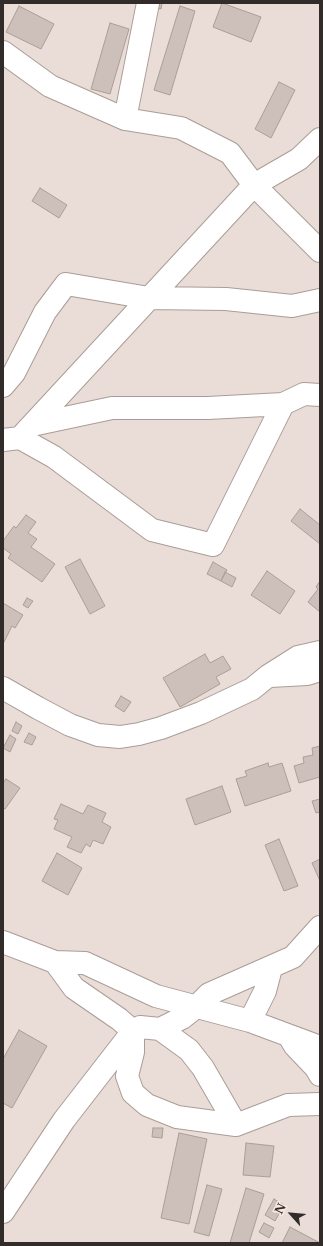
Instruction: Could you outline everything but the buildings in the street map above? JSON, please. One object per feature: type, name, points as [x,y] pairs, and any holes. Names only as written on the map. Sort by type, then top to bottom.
[{"type":"street","points":[[125,120],[148,3]]},
{"type":"street","points":[[3,52],[50,86],[125,120],[181,128],[230,153],[254,184],[320,251]]},
{"type":"street","points":[[18,434],[149,298],[254,184],[299,159],[320,139]]},
{"type":"street","points":[[3,386],[14,373],[45,312],[66,284],[149,298],[226,299],[292,306],[320,300]]},
{"type":"street","points":[[18,434],[112,408],[208,408],[283,404],[304,394],[320,395]]},
{"type":"street","points":[[18,434],[54,457],[152,530],[213,545],[283,404]]},
{"type":"street","points":[[3,688],[70,725],[98,735],[120,737],[161,728],[201,713],[252,690],[268,676],[298,657],[320,652]]},
{"type":"street","points":[[268,676],[307,674],[320,670]]},
{"type":"street","points":[[3,1212],[64,1120],[133,1031],[140,1028],[160,1029],[182,1018],[209,994],[293,957],[320,927]]},
{"type":"street","points":[[3,942],[55,962],[85,962],[156,996],[250,1021],[320,1048]]},
{"type":"street","points":[[55,962],[74,988],[119,1019],[133,1031],[133,1052],[127,1076],[133,1093],[147,1104],[176,1117],[236,1125],[288,1105],[320,1104]]},
{"type":"street","points":[[250,1021],[265,992],[271,968]]},
{"type":"street","points":[[160,1029],[189,1050],[203,1068],[236,1125]]},
{"type":"street","points":[[288,1035],[316,1068],[320,1075]]}]
